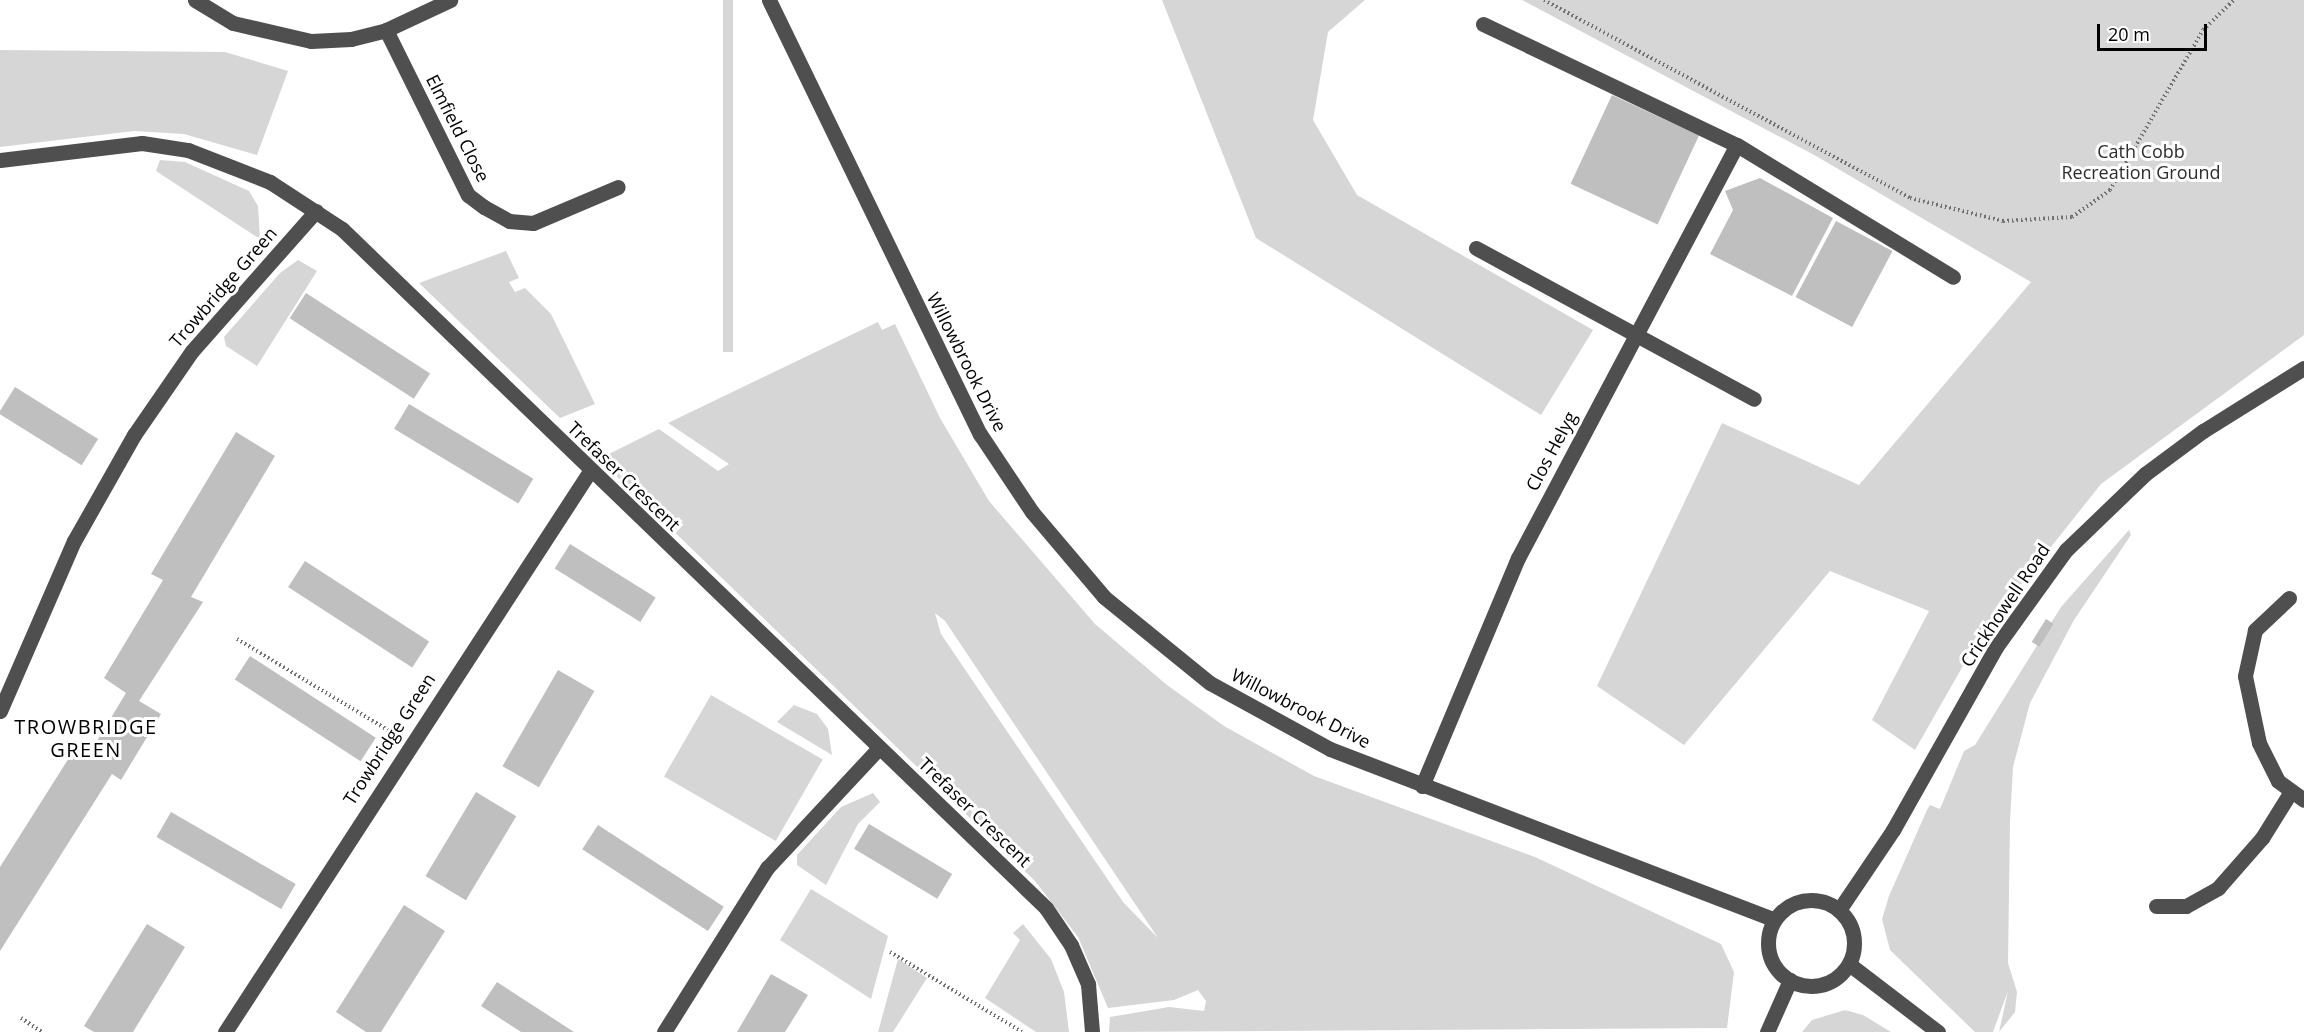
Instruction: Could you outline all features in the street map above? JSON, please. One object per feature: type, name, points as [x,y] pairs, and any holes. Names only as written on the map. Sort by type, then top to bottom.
[{"type":"street","points":[[195,0],[233,23],[273,36],[351,39],[386,30],[450,0]]},
{"type":"street","name":"Willowbrook Drive","points":[[769,0],[980,434],[1070,560],[1152,640],[1210,683],[1330,749],[1774,919]]},
{"type":"street","points":[[1482,24],[1737,145],[1953,277]]},
{"type":"street","name":"Elmfield Close","points":[[386,30],[468,195],[484,207],[509,221],[533,223],[618,187]]},
{"type":"street","name":"Trefaser Crescent","points":[[0,160],[106,145],[165,146],[229,162],[316,211],[365,250],[590,471],[1046,908],[1071,945],[1088,984],[1092,1032]]},
{"type":"street","name":"Clos Helyg","points":[[1422,786],[1518,558],[1737,145]]},
{"type":"street","name":"Trowbridge Green","points":[[0,711],[74,541],[134,435],[192,351],[316,211]]},
{"type":"street","points":[[1476,248],[1754,399]]},
{"type":"street","name":"Crickhowell Road","points":[[1839,910],[1893,830],[1996,647],[2066,550],[2145,474],[2304,368]]},
{"type":"street","name":"Trowbridge Green","points":[[225,1032],[409,743],[590,471]]},
{"type":"street","points":[[2156,906],[2186,906],[2218,888],[2297,796],[2259,743],[2245,676],[2255,630],[2289,598]]},
{"type":"street","points":[[664,1032],[766,868],[879,748]]},
{"type":"street","points":[[1812,899],[1839,910],[1854,934],[1849,964],[1822,984],[1790,980],[1770,953],[1774,919],[1784,908],[1812,899]]},
{"type":"street","points":[[1849,964],[1938,1032]]},
{"type":"street","points":[[1767,1032],[1790,980]]},
{"type":"path","points":[[1544,0],[1910,198],[2003,221],[2072,217],[2110,190],[2203,30],[2234,0]]},
{"type":"path","points":[[237,639],[409,743]]},
{"type":"path","points":[[890,952],[1022,1032]]},
{"type":"path","points":[[21,1018],[42,1032]]},
{"type":"green space","points":[[723,0],[733,0],[733,352],[723,352]]},
{"type":"green space","points":[[1162,0],[1365,0],[1328,32],[1313,120],[1357,195],[1593,330],[1541,415],[1256,238]]},
{"type":"green space","name":"Cath Cobb Recreation Ground","points":[[1522,0],[2304,0],[2304,335],[2101,484],[1980,636],[1915,750],[1872,720],[1929,611],[1830,571],[1684,745],[1597,686],[1722,423],[1859,485],[2031,282],[1816,156]]},
{"type":"green space","points":[[0,50],[225,52],[288,71],[257,155],[184,134],[134,131],[0,147]]},
{"type":"green space","points":[[160,160],[185,162],[249,191],[258,206],[260,239],[156,171]]},
{"type":"green space","points":[[506,251],[519,278],[509,282],[515,292],[525,288],[551,314],[595,404],[560,418],[419,283]]},
{"type":"green space","points":[[298,260],[317,271],[257,366],[226,346],[224,337],[280,273]]},
{"type":"green space","points":[[878,322],[882,330],[895,324],[940,418],[989,501],[1095,624],[1167,685],[1224,726],[1314,776],[1535,857],[1721,944],[1734,972],[1727,1028],[1109,1032],[1110,1017],[1169,1007],[1204,1011],[1206,1001],[1198,990],[1174,1000],[1108,1008],[1078,937],[1035,881],[599,459],[659,429],[718,471],[729,464],[668,423]],"holes":[[[935,613],[945,621],[1158,938],[1123,902],[941,634]]]},
{"type":"green space","points":[[2129,530],[2131,535],[2074,620],[2030,703],[2013,767],[2010,821],[2008,963],[2017,992],[2015,1012],[1999,1032],[2008,991],[1993,1032],[1975,1032],[1890,950],[1882,919],[1889,896],[1927,810],[1930,805],[1940,809],[1964,751],[1975,745],[2061,607]]},
{"type":"green space","points":[[711,695],[823,760],[776,841],[664,776]]},
{"type":"green space","points":[[794,705],[817,714],[828,729],[832,755],[777,722]]},
{"type":"green space","points":[[873,793],[880,802],[858,824],[826,885],[797,865],[797,855],[841,807]]},
{"type":"green space","points":[[811,889],[888,936],[871,999],[780,940]]},
{"type":"green space","points":[[1023,924],[1051,959],[1064,992],[1069,1032],[1036,1032],[985,998],[1020,940],[1013,933]]},
{"type":"green space","points":[[898,959],[927,978],[893,1032],[878,1032]]},
{"type":"green space","points":[[1845,1010],[1863,1015],[1891,1032],[1802,1032],[1812,1020]]},
{"type":"building","points":[[1612,95],[1699,136],[1658,224],[1571,184]]},
{"type":"building","points":[[1760,178],[1833,218],[1792,296],[1710,254],[1733,210],[1725,191]]},
{"type":"building","points":[[1836,221],[1893,251],[1852,327],[1796,297]]},
{"type":"building","points":[[306,293],[430,374],[414,399],[290,318]]},
{"type":"building","points":[[15,387],[98,439],[82,465],[0,414]]},
{"type":"building","points":[[409,404],[533,479],[518,504],[394,429]]},
{"type":"building","points":[[236,432],[275,456],[191,597],[203,602],[139,701],[161,714],[121,780],[112,774],[0,951],[0,867],[74,750],[86,759],[126,693],[104,678],[163,580],[151,574]]},
{"type":"building","points":[[570,544],[656,598],[640,622],[555,569]]},
{"type":"building","points":[[305,561],[429,642],[412,668],[288,587]]},
{"type":"building","points":[[2046,619],[2054,624],[2039,647],[2032,642]]},
{"type":"building","points":[[250,656],[376,738],[361,761],[235,679]]},
{"type":"building","points":[[558,670],[594,691],[539,787],[502,766]]},
{"type":"building","points":[[476,792],[516,816],[466,900],[426,876]]},
{"type":"building","points":[[171,812],[296,884],[281,909],[156,837]]},
{"type":"building","points":[[869,824],[952,874],[937,899],[854,849]]},
{"type":"building","points":[[598,825],[724,907],[708,931],[582,849]]},
{"type":"building","points":[[404,905],[445,931],[381,1032],[366,1032],[336,1012]]},
{"type":"building","points":[[147,924],[185,947],[133,1032],[94,1032],[84,1026]]},
{"type":"building","points":[[771,974],[808,995],[785,1032],[737,1032]]},
{"type":"building","points":[[497,982],[574,1032],[521,1032],[481,1006]]},
{"type":"district","name":"TROWBRIDGE GREEN","points":[[86,738]]}]
